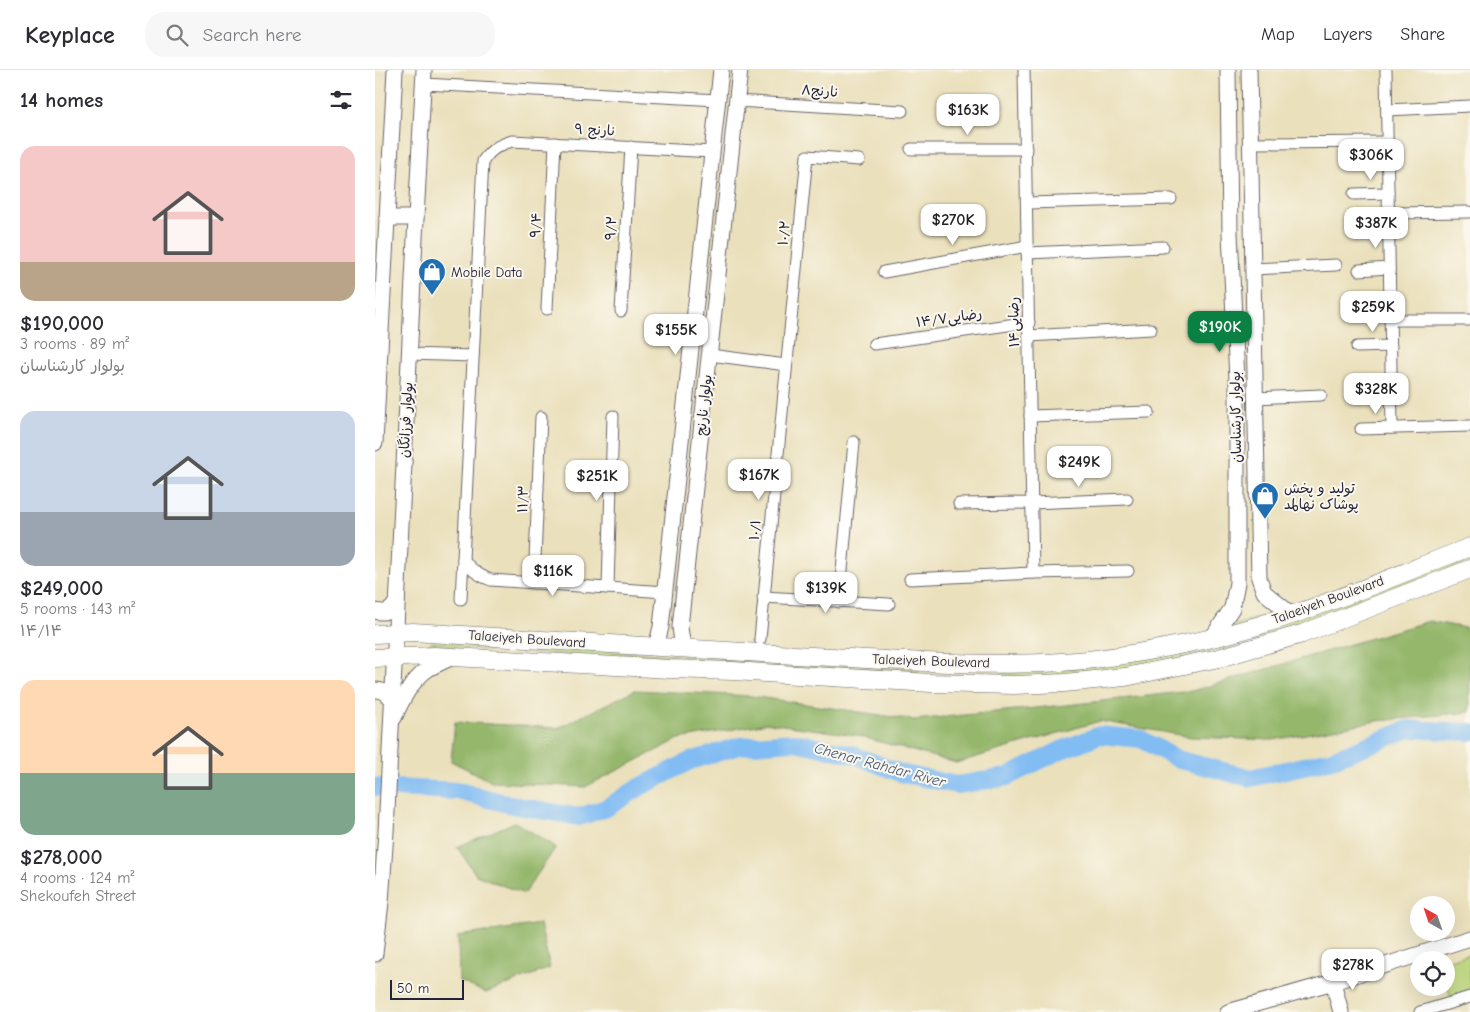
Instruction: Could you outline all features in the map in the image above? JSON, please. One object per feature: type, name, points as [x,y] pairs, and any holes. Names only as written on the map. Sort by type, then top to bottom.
[{"type":"main road","points":[[375,443],[395,70]]},
{"type":"main road","name":"بولوار نارنج","points":[[656,647],[661,628],[721,70]]},
{"type":"main road","name":"بولوار نارنج","points":[[683,649],[680,627],[740,70]]},
{"type":"main road","name":"بولوار کارشناسان","points":[[1213,638],[1232,608],[1237,585],[1237,380],[1230,233],[1228,70]]},
{"type":"main road","name":"بولوار کارشناسان","points":[[1249,70],[1259,578]]},
{"type":"main road","name":"بولوار فرزانگان","points":[[375,954],[386,832],[415,218],[424,77]]},
{"type":"main road","points":[[387,218],[415,218]]},
{"type":"main road","points":[[703,240],[722,242]]},
{"type":"main road","name":"Talaeiyeh Boulevard","points":[[375,634],[395,632],[435,633],[683,649],[933,662],[1013,664],[1064,662],[1121,655],[1213,638],[1292,615],[1470,547]]},
{"type":"main road","name":"Talaeiyeh Boulevard","points":[[375,658],[442,657],[931,682],[1014,685],[1064,683],[1125,677],[1219,658],[1302,634],[1470,569]]},
{"type":"main road","points":[[1237,585],[1247,591],[1255,590],[1259,578]]},
{"type":"main road","points":[[1259,578],[1264,592],[1292,615]]},
{"type":"main road","points":[[375,611],[382,613],[389,611],[394,607],[397,600]]},
{"type":"main road","points":[[661,628],[671,633],[680,627]]},
{"type":"main road","points":[[435,633],[426,639],[426,650],[430,654],[442,657]]},
{"type":"main road","points":[[391,724],[406,693],[442,657]]},
{"type":"main road","points":[[931,682],[933,662]]},
{"type":"main road","points":[[375,690],[387,693],[392,699]]},
{"type":"main road","points":[[1228,1012],[1333,982],[1470,938]]},
{"type":"main road","points":[[1333,982],[1341,1012]]},
{"type":"street","name":"رضایی۱۴","points":[[1024,70],[1033,573]]},
{"type":"street","points":[[1386,70],[1392,428]]},
{"type":"street","points":[[424,77],[576,92],[718,100]]},
{"type":"street","name":"نارنج۸","points":[[736,101],[902,111]]},
{"type":"street","points":[[1387,110],[1470,106]]},
{"type":"street","name":"نارنج ۹","points":[[473,356],[483,161],[497,146],[512,141],[713,152]]},
{"type":"street","points":[[1250,143],[1387,142]]},
{"type":"street","name":"۹/۴","points":[[547,309],[555,143]]},
{"type":"street","name":"۹/۲","points":[[621,312],[631,147]]},
{"type":"street","points":[[911,149],[1026,149]]},
{"type":"street","name":"۱۰/۲","points":[[786,365],[807,156],[859,160]]},
{"type":"street","points":[[1355,194],[1388,193]]},
{"type":"street","points":[[1027,202],[1171,199]]},
{"type":"street","points":[[1388,213],[1470,212]]},
{"type":"street","points":[[884,272],[1027,250],[1163,248]]},
{"type":"street","points":[[1253,269],[1336,265]]},
{"type":"street","points":[[1359,270],[1389,268]]},
{"type":"street","points":[[1390,320],[1470,320]]},
{"type":"street","name":"رضایی۱۴/۷","points":[[874,344],[1029,322]]},
{"type":"street","points":[[1029,336],[1151,329]]},
{"type":"street","points":[[1357,347],[1391,346]]},
{"type":"street","points":[[409,354],[473,356],[461,598]]},
{"type":"street","points":[[710,355],[786,365]]},
{"type":"street","name":"۱۰/۱","points":[[760,639],[786,365]]},
{"type":"street","points":[[1255,398],[1321,395]]},
{"type":"street","points":[[1030,416],[1149,412]]},
{"type":"street","name":"۱۱/۳","points":[[534,583],[541,416]]},
{"type":"street","points":[[607,588],[613,416]]},
{"type":"street","points":[[1361,429],[1470,426]]},
{"type":"street","points":[[839,602],[854,442]]},
{"type":"street","points":[[959,504],[1127,499]]},
{"type":"street","points":[[463,559],[470,569],[491,580],[665,592]]},
{"type":"street","points":[[910,579],[1128,571]]},
{"type":"street","points":[[763,597],[889,604]]},
{"type":"street","points":[[1420,1012],[1470,997]]},
{"type":"green space","points":[[1470,553],[1470,562],[1260,641],[1115,673],[1009,680],[997,676],[1001,673],[1111,663]]},
{"type":"green space","points":[[1429,621],[1470,629],[1470,712],[1377,721],[1273,740],[1191,737],[1100,721],[956,763],[855,735],[768,723],[679,739],[585,787],[492,782],[451,761],[455,722],[558,728],[635,690],[751,696],[914,720],[1192,691]]},
{"type":"green space","points":[[431,642],[920,670],[914,673],[754,667],[430,646]]},
{"type":"green space","points":[[515,822],[556,847],[524,894],[476,875],[457,847]]},
{"type":"green space","points":[[540,924],[550,968],[486,993],[459,981],[458,936]]},
{"type":"green space","points":[[1470,954],[1470,992],[1455,996],[1455,958]]},
{"type":"waterway","name":"Chenar Rahdar River","points":[[375,787],[458,791],[512,805],[579,817],[606,808],[640,787],[690,761],[739,746],[794,742],[852,754],[900,773],[957,785],[1007,777],[1061,750],[1100,735],[1141,739],[1177,759],[1250,778],[1330,760],[1409,729],[1470,732]]},
{"type":"place","name":"Mobile Data","points":[[432,296]]},
{"type":"place","name":"تولید و پخش پوشاک نهالمد","points":[[1265,520]]}]
